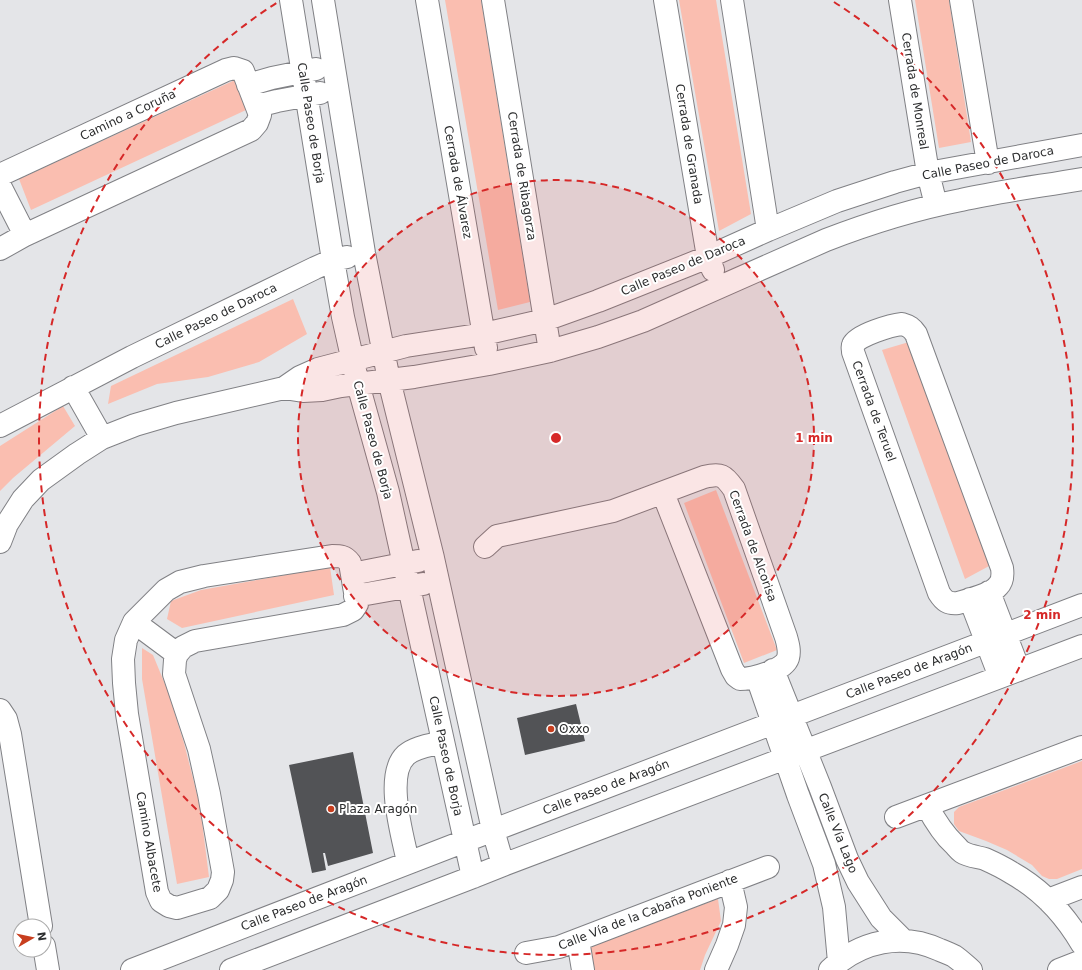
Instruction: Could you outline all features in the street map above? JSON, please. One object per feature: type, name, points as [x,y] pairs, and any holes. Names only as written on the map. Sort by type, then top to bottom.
[{"type":"street","name":"Calle Paseo de Borja","points":[[291,0],[343,317],[358,384],[388,492],[473,877]]},
{"type":"street","points":[[322,0],[364,253],[383,352],[433,558],[493,830],[503,865]]},
{"type":"street","name":"Cerrada de Álvarez","points":[[428,0],[489,364]]},
{"type":"street","name":"Cerrada de Ribagorza","points":[[493,0],[550,351]]},
{"type":"street","name":"Cerrada de Granada","points":[[665,0],[708,257],[720,286]]},
{"type":"street","points":[[732,0],[768,230]]},
{"type":"street","name":"Cerrada de Monreal","points":[[900,0],[928,174],[936,205]]},
{"type":"street","points":[[961,0],[988,163]]},
{"type":"street","points":[[248,85],[272,78],[333,66]]},
{"type":"street","name":"Camino a Coruña","points":[[0,175],[226,70],[234,68],[243,71],[260,115],[257,123],[251,130],[25,235],[0,249]]},
{"type":"street","points":[[257,106],[337,90]]},
{"type":"street","name":"Calle Paseo de Daroca","points":[[0,542],[7,524],[23,499],[41,480],[102,438],[135,425],[176,413],[284,388],[300,377],[318,369],[406,346],[484,334],[545,320],[598,301],[708,257],[837,201],[895,182],[928,174],[1082,145]]},
{"type":"street","name":"Calle Paseo de Daroca","points":[[284,388],[303,391],[322,390],[489,364],[550,351],[598,337],[642,321],[819,243],[848,232],[936,205],[1082,179]]},
{"type":"street","points":[[0,186],[25,235]]},
{"type":"street","points":[[837,201],[848,232]]},
{"type":"street","name":"Calle Paseo de Daroca","points":[[0,426],[72,387],[315,268],[333,260],[364,253]]},
{"type":"street","name":"Cerrada de Teruel","points":[[902,324],[908,325],[916,334],[1002,568],[1002,582],[998,587],[979,596],[952,604],[943,600],[853,352],[853,345],[862,337],[894,325],[902,324]]},
{"type":"street","points":[[72,387],[102,438]]},
{"type":"street","name":"Cerrada de Alcorisa","points":[[485,547],[497,536],[612,511],[704,477],[713,475],[720,476],[728,481],[734,489],[788,646],[789,653],[787,660],[781,666],[765,674]]},
{"type":"street","points":[[663,493],[732,669],[736,676],[740,679],[765,674],[782,719]]},
{"type":"street","name":"Camino Albacete","points":[[336,556],[343,557],[348,560],[352,574],[357,604],[353,610],[343,615],[195,641],[182,646],[177,654],[174,674],[199,749],[223,872],[218,890],[210,898],[176,908],[169,906],[161,901],[157,892],[127,714],[123,659],[126,640],[134,622],[166,590],[180,582],[204,576],[336,556]]},
{"type":"street","points":[[352,574],[433,558]]},
{"type":"street","points":[[355,596],[438,582]]},
{"type":"street","points":[[979,596],[1009,673]]},
{"type":"street","name":"Calle Paseo de Aragón","points":[[132,970],[464,840],[1082,606]]},
{"type":"street","points":[[134,622],[177,654]]},
{"type":"street","points":[[231,970],[503,865],[1082,646]]},
{"type":"street","points":[[0,710],[6,719],[10,734],[40,918]]},
{"type":"street","name":"Calle Vía Lago","points":[[782,719],[795,754],[798,795],[824,864],[834,907],[835,966]]},
{"type":"street","points":[[408,862],[396,804],[396,774],[405,756],[413,750],[443,742]]},
{"type":"street","points":[[896,817],[1082,746]]},
{"type":"street","name":"Calle Vía Lago","points":[[795,754],[820,787],[847,859],[858,882],[881,918],[903,940]]},
{"type":"street","points":[[927,806],[936,823],[947,838],[962,852],[987,860],[1012,872],[1027,882],[1048,900],[1060,913],[1082,944]]},
{"type":"street","name":"Calle Vía de la Cabaña Poniente","points":[[526,952],[559,947],[768,867]]},
{"type":"street","points":[[716,970],[734,925],[736,907],[730,881]]},
{"type":"street","points":[[1048,900],[1082,887]]},
{"type":"street","points":[[578,940],[583,970]]},
{"type":"street","points":[[835,966],[858,950],[880,943],[903,940],[930,945],[954,956],[971,970]]},
{"type":"street","points":[[46,958],[48,970]]},
{"type":"street","points":[[1059,970],[1082,961]]},
{"type":"shaded area","points":[[445,0],[481,0],[530,302],[498,310]]},
{"type":"shaded area","points":[[679,0],[716,0],[751,214],[719,231]]},
{"type":"shaded area","points":[[915,0],[949,0],[971,142],[939,148]]},
{"type":"shaded area","points":[[235,80],[246,110],[31,210],[19,179]]},
{"type":"shaded area","points":[[293,299],[307,334],[259,362],[208,377],[157,384],[108,404],[111,386]]},
{"type":"shaded area","points":[[909,342],[991,565],[965,579],[882,350]]},
{"type":"shaded area","points":[[63,406],[75,426],[13,478],[0,491],[0,446]]},
{"type":"shaded area","points":[[716,490],[777,650],[744,663],[684,503]]},
{"type":"shaded area","points":[[330,567],[334,595],[182,628],[167,619],[171,601],[201,590]]},
{"type":"shaded area","points":[[142,648],[153,655],[167,689],[184,743],[200,806],[209,877],[177,884],[142,679]]},
{"type":"shaded area","points":[[1082,761],[1082,869],[1057,879],[1049,879],[1042,876],[1032,865],[1007,850],[959,831],[954,824],[954,812],[959,807]]},
{"type":"shaded area","points":[[718,899],[721,921],[705,955],[700,970],[589,970],[586,948]]},
{"type":"building","name":"Oxxo","points":[[576,704],[585,741],[525,755],[517,718]]},
{"type":"building","name":"Plaza Aragón","points":[[353,752],[373,853],[328,866],[325,853],[323,853],[326,870],[312,873],[289,765]]},
{"type":"place","name":"Oxxo","points":[[551,729]]},
{"type":"place","name":"Plaza Aragón","points":[[331,809]]}]
